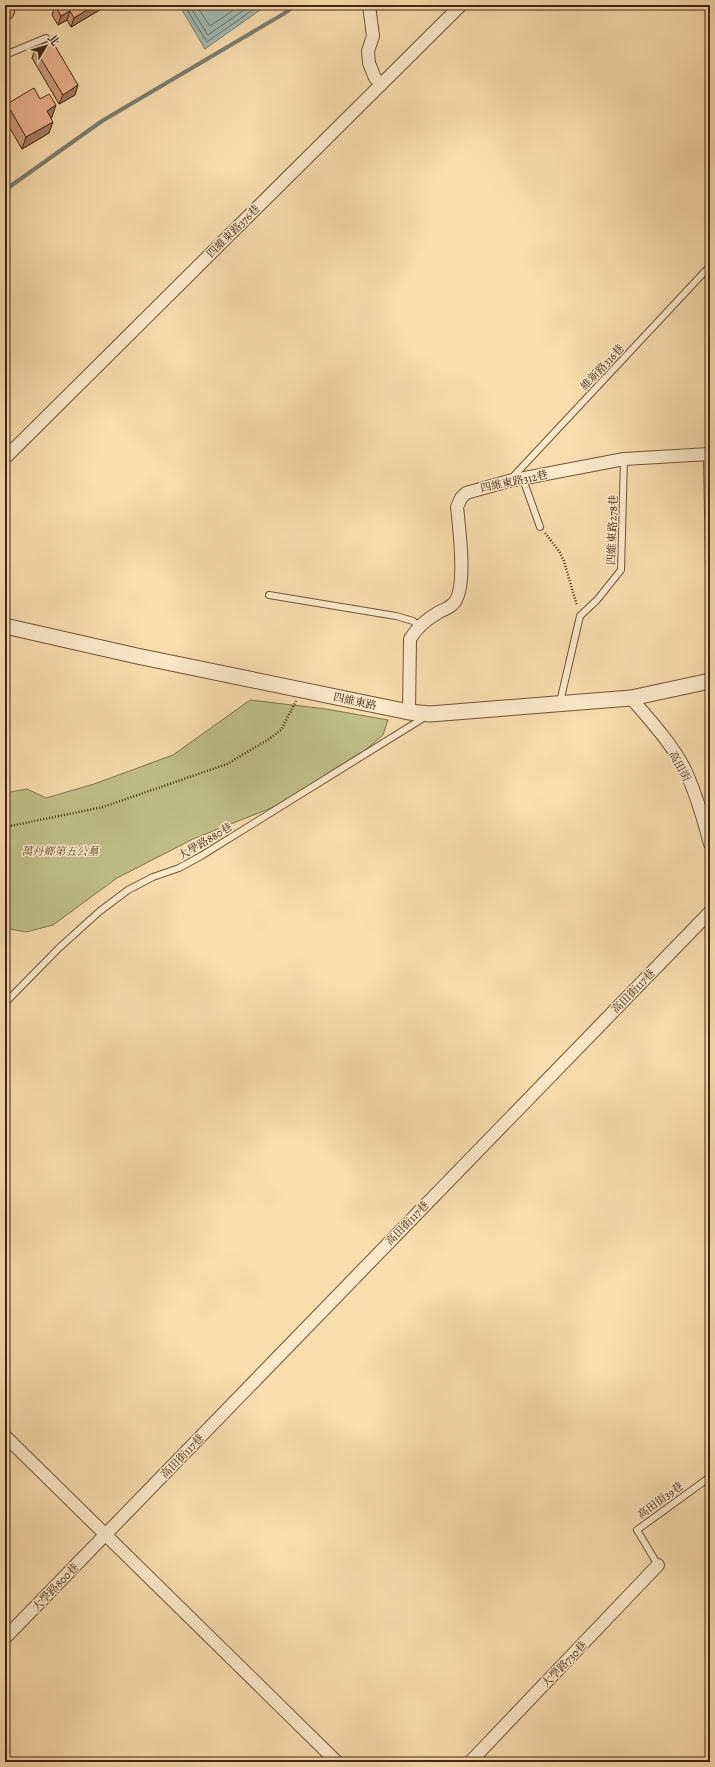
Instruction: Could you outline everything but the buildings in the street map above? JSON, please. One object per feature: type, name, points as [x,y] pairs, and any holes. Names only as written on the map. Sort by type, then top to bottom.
[{"type":"main road","points":[[5,11],[6,5]]},
{"type":"street","points":[[369,5],[372,36],[368,51],[369,63],[375,78],[381,84]]},
{"type":"street","name":"四維東路376巷","points":[[5,458],[461,5]]},
{"type":"street","name":"四維東路312巷","points":[[409,712],[410,639],[415,629],[434,615],[453,605],[458,597],[462,574],[457,508],[461,498],[466,493],[509,481],[624,459],[709,454]]},
{"type":"street","name":"四維東路","points":[[5,626],[137,656],[409,712],[430,714],[560,702],[631,698],[710,681]]},
{"type":"street","name":"高田街","points":[[631,698],[661,734],[687,773],[703,817],[710,844]]},
{"type":"street","name":"高田街117巷","points":[[105,1535],[710,912]]},
{"type":"street","points":[[5,1436],[338,1762]]},
{"type":"street","name":"大學路800巷","points":[[5,1638],[105,1535]]},
{"type":"street","name":"大學路730巷","points":[[470,1762],[658,1565]]},
{"type":"lane","points":[[5,55],[46,38]]},
{"type":"lane","name":"維新路316巷","points":[[509,481],[710,266]]},
{"type":"lane","points":[[708,569],[709,454]]},
{"type":"lane","name":"四維東路278巷","points":[[580,616],[597,600],[621,570],[624,459]]},
{"type":"lane","points":[[523,478],[540,527]]},
{"type":"lane","points":[[269,595],[396,616],[413,621],[420,626]]},
{"type":"lane","points":[[560,702],[580,616]]},
{"type":"lane","name":"大學路880巷","points":[[5,1003],[100,911],[128,890],[153,877],[178,868],[201,856],[430,714]]},
{"type":"lane","name":"高田街39巷","points":[[658,1565],[637,1530],[710,1477]]},
{"type":"path","points":[[540,527],[559,551],[564,561],[580,616]]},
{"type":"path","points":[[5,827],[103,806],[227,764],[270,739],[280,730],[302,690]]},
{"type":"green space","name":"萬丹鄉第五公墓","points":[[250,700],[326,709],[388,720],[383,735],[343,769],[271,808],[193,839],[117,878],[53,925],[26,932],[5,928],[5,793],[27,789],[46,798],[94,784],[173,755]]},
{"type":"water","points":[[179,5],[267,5],[205,49]]},
{"type":"waterway","points":[[5,190],[102,121],[285,13],[296,5]]}]
